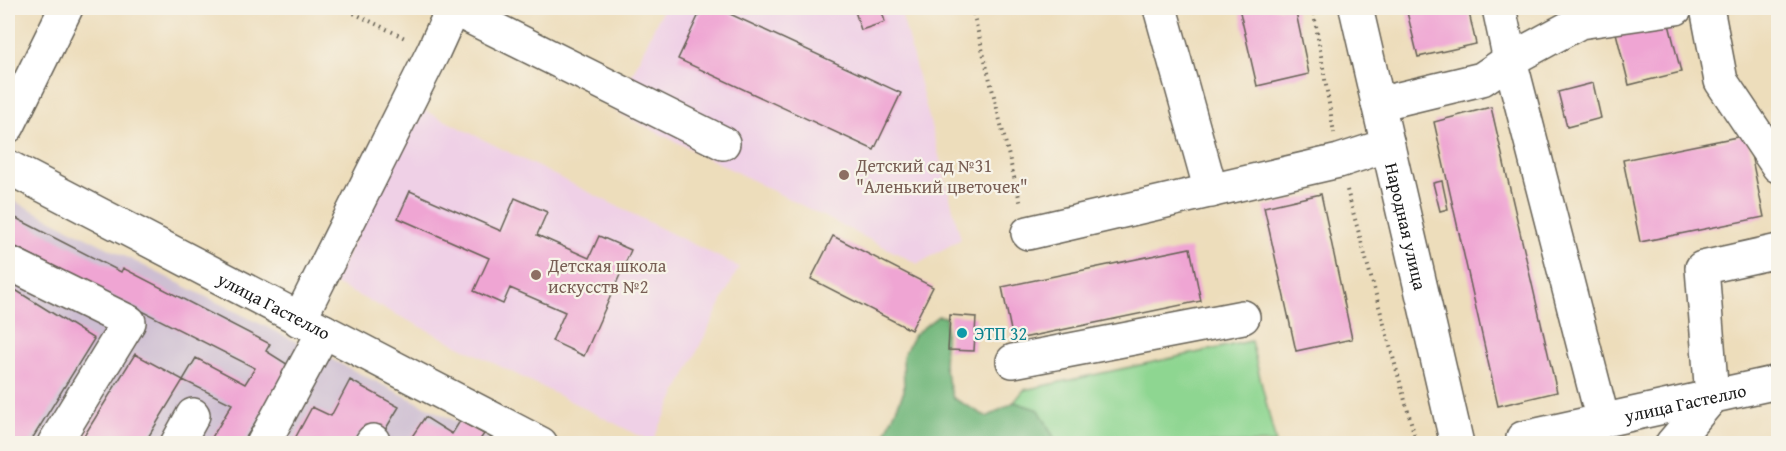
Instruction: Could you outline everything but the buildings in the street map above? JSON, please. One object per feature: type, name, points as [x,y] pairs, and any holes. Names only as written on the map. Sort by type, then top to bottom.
[{"type":"street","points":[[8,126],[66,8]]},
{"type":"street","points":[[263,444],[312,326],[452,8],[723,143]]},
{"type":"street","points":[[1160,8],[1211,191]]},
{"type":"street","name":"Народная улица","points":[[1356,8],[1457,444]]},
{"type":"street","points":[[1499,8],[1510,60],[1603,421]]},
{"type":"street","points":[[1378,104],[1482,80],[1579,15],[1676,8]]},
{"type":"street","points":[[1707,8],[1721,81],[1779,166]]},
{"type":"street","points":[[1028,233],[1339,161],[1388,145]]},
{"type":"street","name":"улица Гастелло","points":[[8,167],[541,444]]},
{"type":"street","points":[[1672,444],[1712,397],[1702,268],[1779,251]]},
{"type":"street","points":[[11,264],[129,322],[54,444]]},
{"type":"street","points":[[1013,361],[1243,317]]},
{"type":"street","name":"улица Гастелло","points":[[1523,438],[1779,382]]},
{"type":"street","points":[[177,444],[193,415]]},
{"type":"path","points":[[343,8],[433,52]]},
{"type":"path","points":[[972,8],[1028,233]]},
{"type":"path","points":[[1313,8],[1339,161],[1417,444]]},
{"type":"shaded area","name":"Детский сад №31 \"Аленький цветочек\"","points":[[663,8],[900,8],[961,239],[918,264],[615,111]]},
{"type":"shaded area","name":"Детская школа искусств №2","points":[[420,108],[739,267],[652,442],[333,283]]},
{"type":"shaded area","points":[[8,198],[499,443],[8,443]]},
{"type":"green space","points":[[938,316],[946,317],[944,366],[953,398],[987,417],[1014,402],[1039,410],[1057,443],[881,443],[904,391],[903,356],[914,335]]},
{"type":"green space","points":[[1251,341],[1276,443],[1057,443],[1039,410],[1014,402],[1024,390]]},
{"type":"place","name":"Детский сад №31 \"Аленький цветочек\"","points":[[844,175]]},
{"type":"place","name":"Детская школа искусств №2","points":[[536,275]]},
{"type":"place","name":"ЭТП 32","points":[[962,333]]}]
